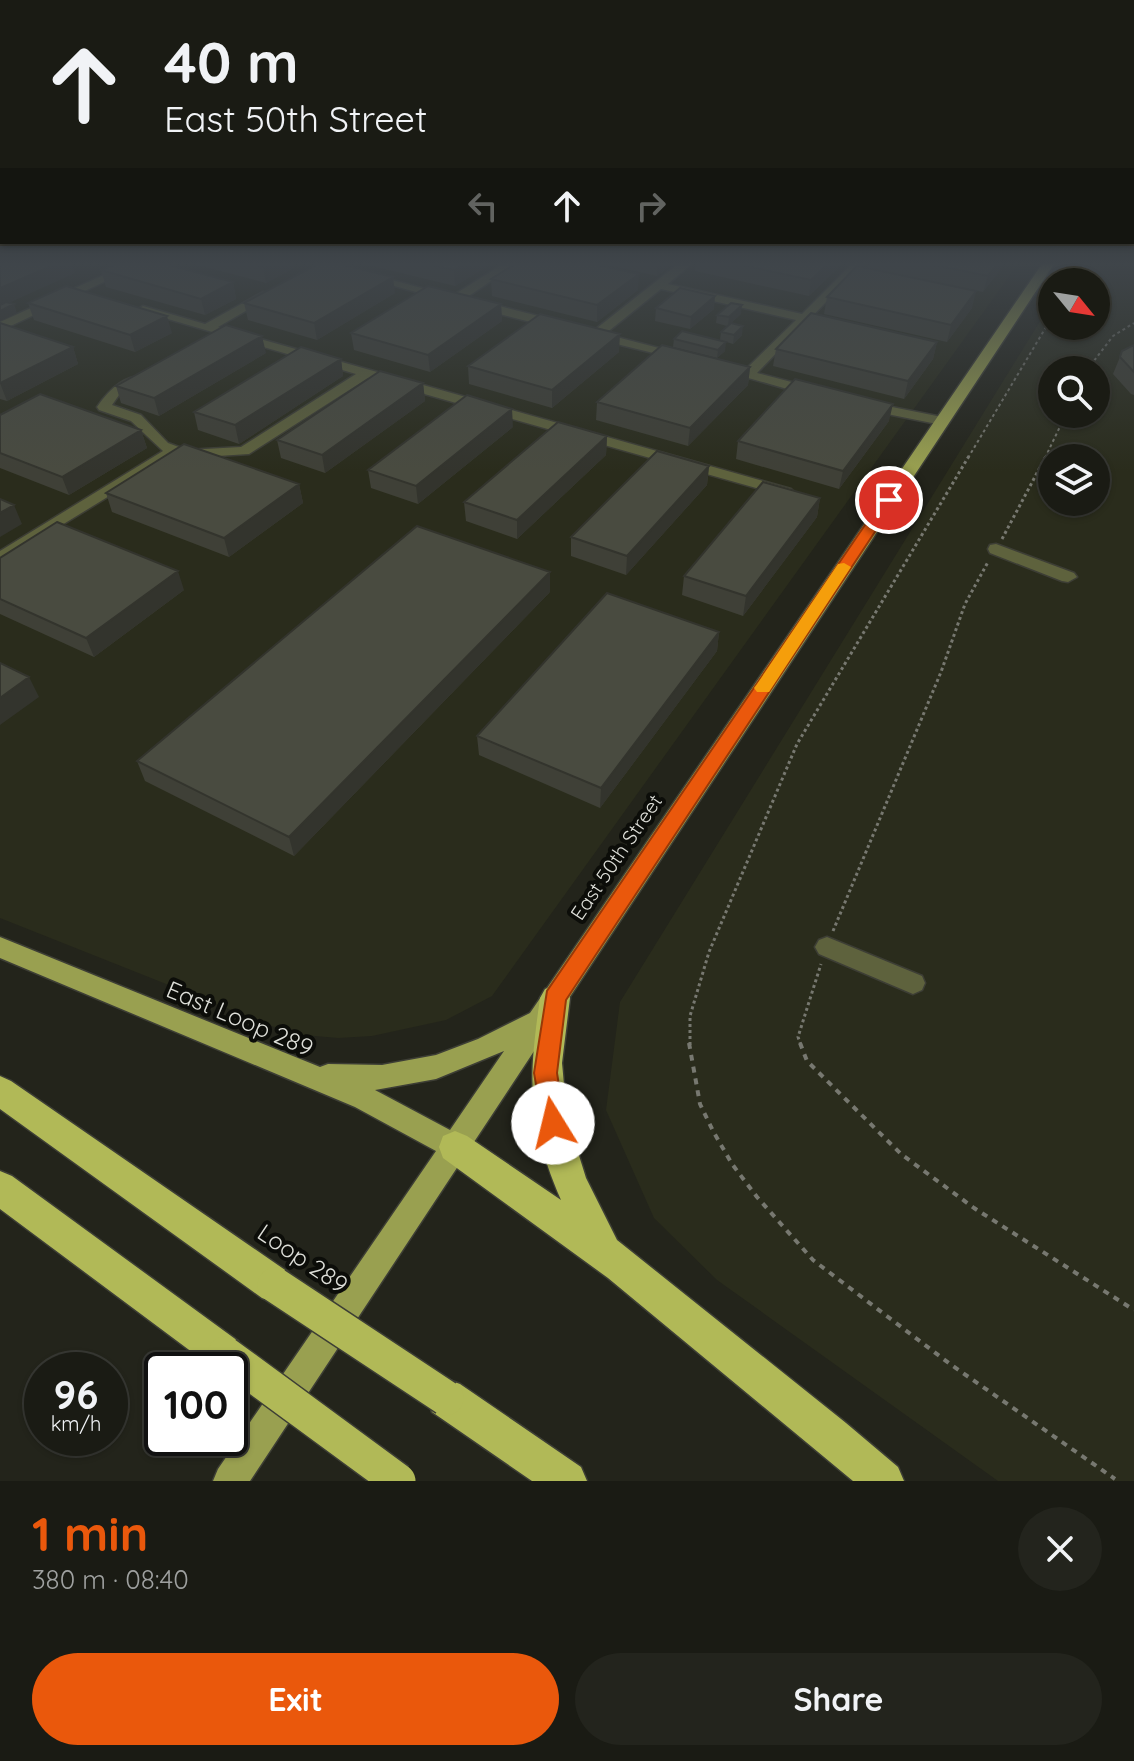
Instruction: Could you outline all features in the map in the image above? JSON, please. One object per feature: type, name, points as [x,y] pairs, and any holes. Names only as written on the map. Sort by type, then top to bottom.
[{"type":"highway","points":[[547,1009],[545,1073],[553,1123],[584,1216],[607,1256]]},
{"type":"highway","name":"Loop 289","points":[[0,1091],[275,1285],[567,1481]]},
{"type":"highway","points":[[455,1147],[533,1198],[764,1377],[884,1481]]},
{"type":"highway","points":[[0,1188],[398,1481]]},
{"type":"main road","name":"East 50th Street","points":[[230,1481],[1001,333]]},
{"type":"main road","name":"East Loop 289","points":[[0,947],[364,1098],[455,1147]]},
{"type":"main road","points":[[291,1070],[352,1080],[395,1077],[488,1049],[547,1009]]},
{"type":"lane","points":[[208,334],[215,333]]},
{"type":"lane","points":[[227,333],[802,497]]},
{"type":"lane","points":[[586,333],[834,397]]},
{"type":"lane","points":[[748,375],[789,333]]},
{"type":"lane","points":[[155,370],[114,392],[104,407],[136,418],[163,446],[186,454],[244,451],[367,373]]},
{"type":"lane","points":[[848,401],[942,421]]},
{"type":"lane","points":[[0,558],[174,450]]},
{"type":"lane","points":[[996,549],[1068,577]]},
{"type":"lane","points":[[827,947],[913,983]]},
{"type":"path","points":[[1098,356],[1118,333]]},
{"type":"path","points":[[1038,340],[797,744],[709,952],[690,1016],[689,1041],[700,1104],[713,1131],[757,1197],[813,1260],[950,1364],[1115,1479]]},
{"type":"path","points":[[1059,428],[1018,513],[965,604],[941,672],[827,947],[804,1008],[798,1037],[807,1061],[901,1154],[974,1208],[1134,1310]]},
{"type":"shaded area","points":[[0,333],[968,333],[492,996],[446,1020],[372,1036],[338,1038],[292,1034],[0,918]]},
{"type":"shaded area","points":[[1033,333],[1038,333],[1038,340],[1110,340],[1110,333],[1134,333],[1134,1481],[998,1481],[717,1280],[654,1218],[606,1110],[620,1002]]},
{"type":"building","points":[[0,333],[31,333],[73,347],[0,383]]},
{"type":"building","points":[[211,333],[262,336],[154,398],[116,386]]},
{"type":"building","points":[[351,333],[459,333],[428,355]]},
{"type":"building","points":[[514,333],[620,334],[552,390],[468,366]]},
{"type":"building","points":[[680,333],[690,333],[726,342],[718,350],[674,339]]},
{"type":"building","points":[[791,333],[898,333],[937,342],[908,381],[776,349]]},
{"type":"building","points":[[662,345],[750,367],[690,428],[597,402]]},
{"type":"building","points":[[1134,345],[1134,372],[1120,357],[1122,351]]},
{"type":"building","points":[[301,347],[341,359],[235,425],[194,412]]},
{"type":"building","points":[[380,371],[423,383],[322,455],[277,440]]},
{"type":"building","points":[[795,379],[893,404],[843,471],[738,441]]},
{"type":"building","points":[[40,394],[141,430],[62,477],[0,453],[0,415]]},
{"type":"building","points":[[467,395],[512,409],[416,486],[368,470]]},
{"type":"building","points":[[558,422],[607,436],[517,520],[464,502]]},
{"type":"building","points":[[184,444],[299,484],[224,538],[106,493]]},
{"type":"building","points":[[657,451],[709,466],[627,556],[571,537]]},
{"type":"building","points":[[763,482],[820,498],[746,596],[684,576]]},
{"type":"building","points":[[0,499],[14,505],[0,513]]},
{"type":"building","points":[[57,522],[178,571],[86,638],[0,599],[0,558]]},
{"type":"building","points":[[417,526],[550,572],[289,837],[137,761]]},
{"type":"building","points":[[607,593],[719,632],[601,788],[477,736]]},
{"type":"building","points":[[0,663],[29,677],[0,698]]},
{"type":"slow traffic","points":[[763,688],[844,567]]},
{"type":"route","points":[[553,1123],[545,1073],[555,998],[889,500]]}]
